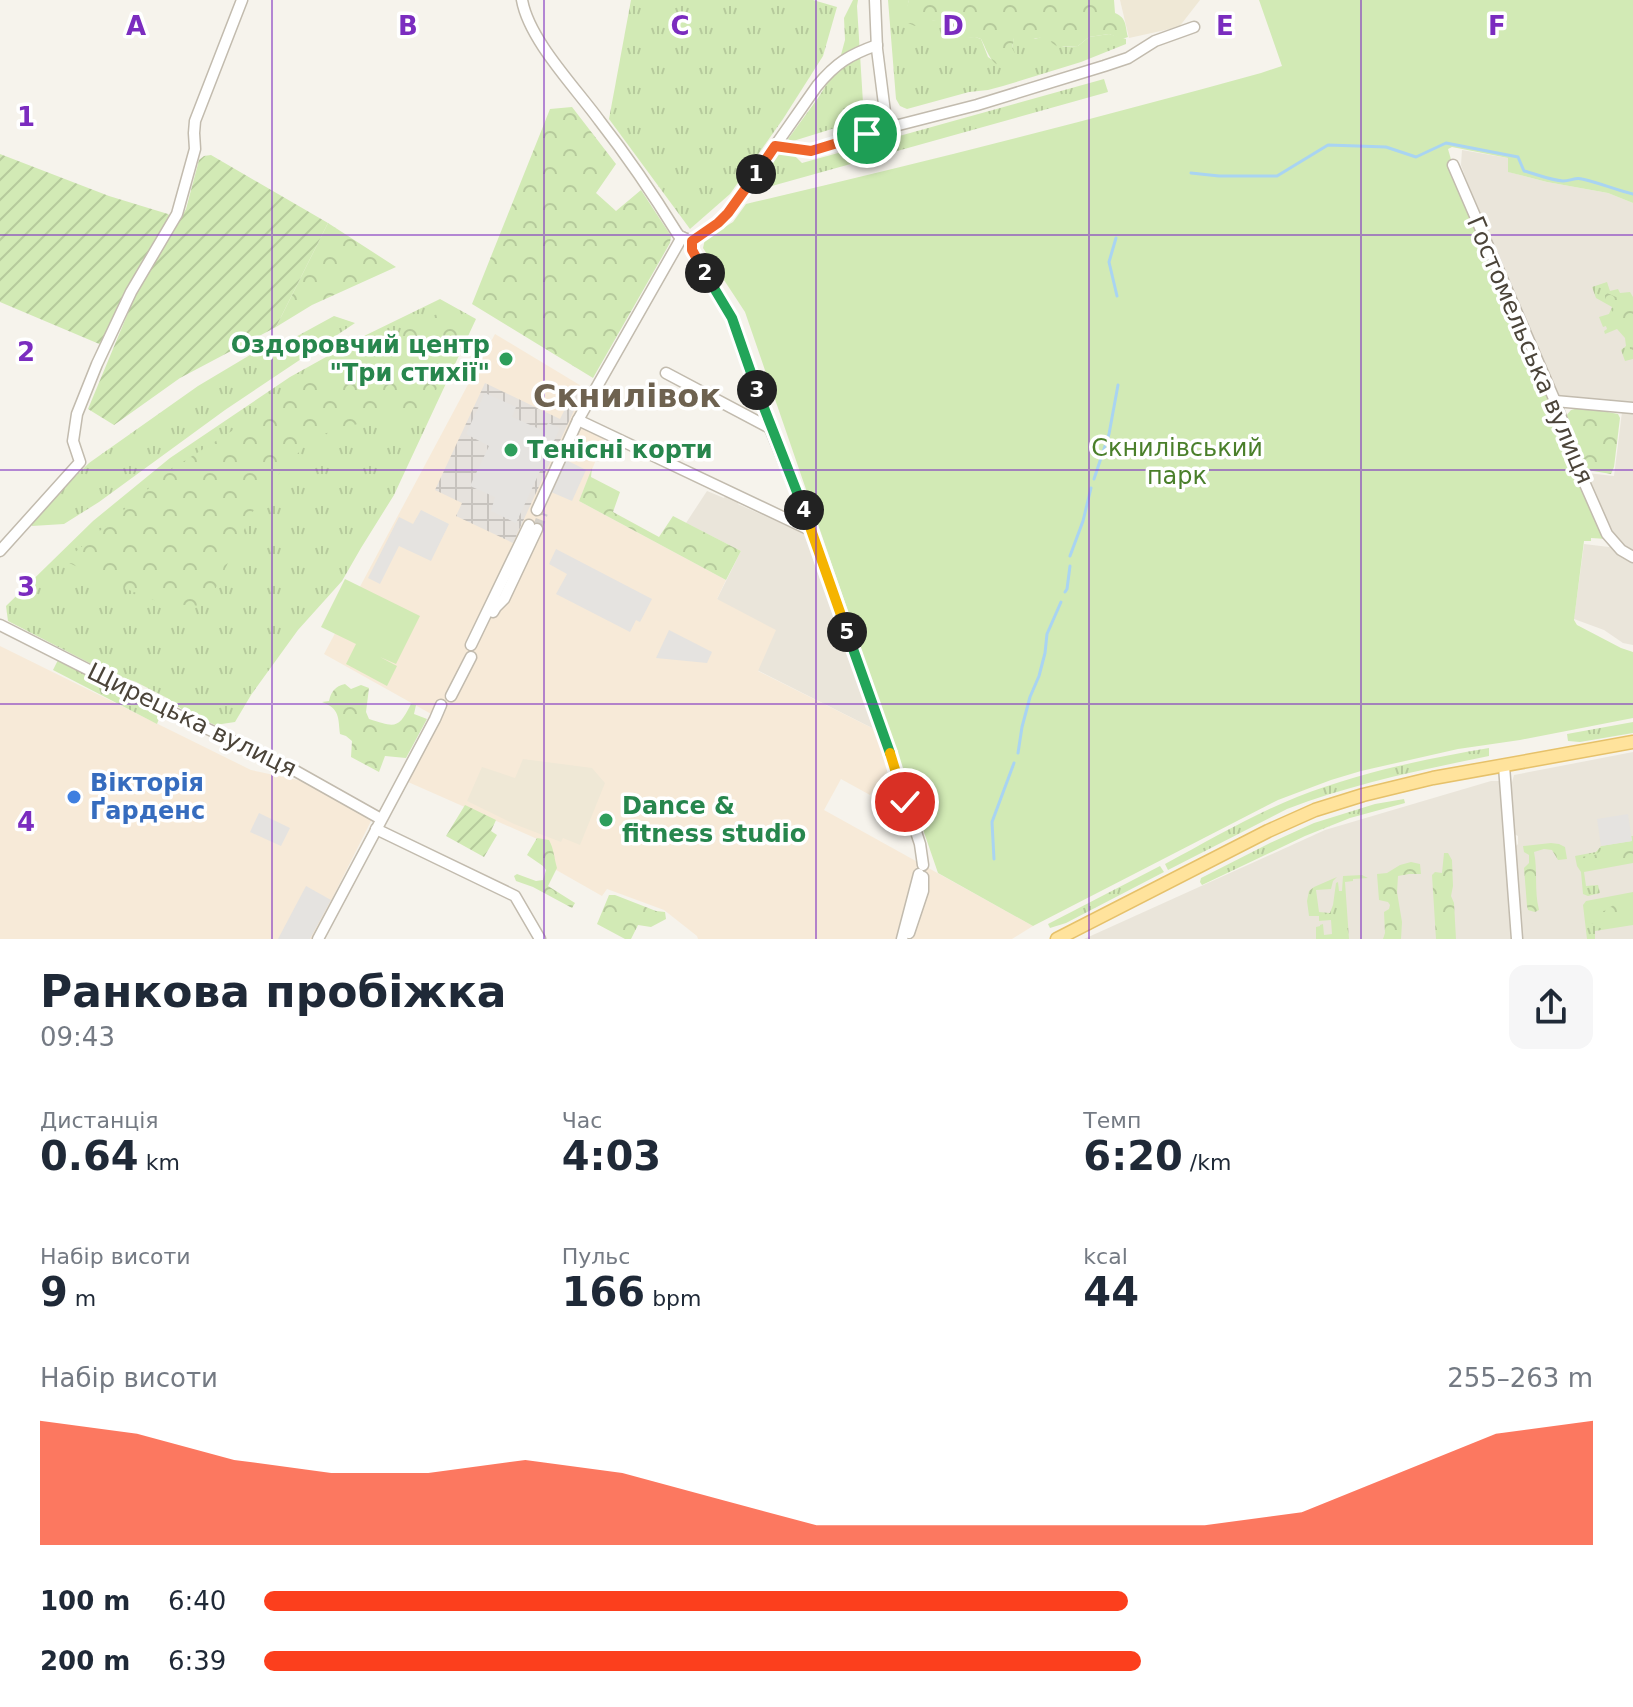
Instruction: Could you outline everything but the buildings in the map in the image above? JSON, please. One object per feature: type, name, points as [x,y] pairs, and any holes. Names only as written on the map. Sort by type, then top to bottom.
[{"type":"main road","points":[[1057,939],[1315,810],[1413,782],[1633,742]]},
{"type":"street","points":[[0,551],[80,462],[73,441],[77,414],[131,292],[177,214],[195,149],[195,121],[242,0]]},
{"type":"street","points":[[522,0],[526,19],[539,39],[601,122],[677,233],[687,239],[732,318],[770,428],[812,531],[920,844],[923,891],[908,939]]},
{"type":"street","points":[[875,0],[887,128]]},
{"type":"street","points":[[775,146],[814,151],[977,105],[1128,58],[1155,41],[1194,27]]},
{"type":"street","points":[[540,509],[578,420],[687,239],[718,223],[728,213],[831,69],[843,59],[877,47]]},
{"type":"street","name":"Гостомельська вулиця","points":[[1453,165],[1555,401],[1607,534],[1621,550],[1633,557]]},
{"type":"street","points":[[666,373],[770,428]]},
{"type":"street","points":[[1555,401],[1633,408]]},
{"type":"street","points":[[578,420],[812,531]]},
{"type":"street","points":[[449,695],[533,527]]},
{"type":"street","name":"Щирецька вулиця","points":[[0,625],[292,769],[379,824],[515,896],[540,939]]},
{"type":"street","points":[[318,939],[441,708]]},
{"type":"street","points":[[1504,766],[1517,939]]},
{"type":"street","points":[[902,939],[921,872]]},
{"type":"shaded area","points":[[1120,0],[1200,0],[1179,27],[1129,38]]},
{"type":"shaded area","points":[[1462,150],[1508,158],[1509,172],[1608,193],[1633,203],[1633,645],[1574,619],[1584,544],[1609,547],[1616,541],[1587,473],[1614,476],[1623,404],[1557,395],[1467,182],[1461,165]]},
{"type":"shaded area","points":[[495,334],[588,390],[572,422],[605,438],[579,501],[726,580],[717,599],[776,630],[758,671],[880,732],[891,764],[886,773],[893,778],[884,794],[874,788],[870,795],[841,779],[824,810],[1033,926],[1012,939],[698,939],[664,910],[607,889],[602,896],[551,867],[544,842],[399,778],[433,715],[324,654]]},
{"type":"shaded area","points":[[485,383],[560,419],[575,389],[582,393],[513,543],[456,516],[462,503],[435,490]]},
{"type":"shaded area","points":[[485,393],[516,407],[512,417],[544,431],[548,423],[560,428],[516,523],[491,511],[495,497],[470,486],[489,446],[466,434]]},
{"type":"shaded area","points":[[566,460],[586,470],[572,501],[551,492]]},
{"type":"shaded area","points":[[707,491],[724,498],[728,491],[741,498],[738,504],[807,535],[880,732],[757,670],[717,599],[741,551],[686,523]]},
{"type":"shaded area","points":[[421,510],[449,524],[431,561],[399,546],[380,584],[368,578],[399,517],[413,524]]},
{"type":"shaded area","points":[[556,549],[652,599],[640,622],[636,620],[630,632],[556,594],[567,574],[549,564]]},
{"type":"shaded area","points":[[669,630],[712,652],[707,663],[656,658]]},
{"type":"shaded area","points":[[0,646],[251,770],[312,783],[373,817],[312,939],[0,939]]},
{"type":"shaded area","points":[[1633,752],[1633,939],[1522,939],[1515,847],[1518,836],[1514,834],[1511,786],[1514,775]]},
{"type":"shaded area","points":[[523,759],[592,768],[605,783],[580,845],[563,838],[561,842],[514,824],[467,801],[482,767],[515,778]]},
{"type":"shaded area","points":[[1491,781],[1500,781],[1512,939],[1084,939],[1325,830]]},
{"type":"shaded area","points":[[259,813],[290,828],[281,846],[250,832]]},
{"type":"shaded area","points":[[1628,814],[1632,841],[1601,846],[1597,819]]},
{"type":"shaded area","points":[[306,886],[331,900],[310,939],[278,939]]},
{"type":"green space","points":[[631,0],[813,0],[837,7],[823,56],[783,119],[730,194],[690,229],[609,119]]},
{"type":"green space","points":[[853,0],[858,0],[864,119],[790,142],[788,139],[838,66],[845,40],[844,18]]},
{"type":"green space","points":[[888,0],[909,0],[907,9],[929,21],[937,20],[944,24],[948,32],[960,38],[981,39],[988,57],[1000,65],[1012,48],[1014,37],[1049,37],[1063,47],[1078,46],[1089,37],[1109,34],[1126,39],[1126,44],[1081,62],[1003,86],[907,109],[900,106],[896,99]]},
{"type":"green space","points":[[909,0],[1114,0],[1115,13],[1124,20],[1128,37],[1122,39],[1109,34],[1089,37],[1078,46],[1058,47],[1048,37],[1028,40],[1014,38],[1014,62],[1001,66],[989,56],[981,39],[954,37],[935,21],[915,26],[908,23],[904,16]]},
{"type":"green space","name":"Скнилівський парк","points":[[1259,0],[1633,0],[1633,203],[1608,193],[1508,172],[1508,158],[1452,147],[1448,149],[1607,539],[1584,541],[1574,620],[1577,625],[1633,652],[1633,718],[1458,749],[1331,780],[1278,800],[1033,926],[938,873],[745,312],[703,248],[705,239],[733,222],[746,204],[1068,125],[1282,66]]},
{"type":"green space","points":[[1104,79],[1108,92],[754,191],[778,154],[790,151],[802,163]]},
{"type":"green space","points":[[572,107],[616,164],[596,193],[616,211],[641,190],[671,236],[670,243],[593,378],[472,304],[550,109]]},
{"type":"green space","points":[[0,154],[109,196],[168,214],[172,219],[104,346],[0,302]]},
{"type":"green space","points":[[211,155],[328,223],[276,327],[180,378],[114,425],[88,409],[135,296],[186,209],[199,160]]},
{"type":"green space","points":[[328,223],[396,267],[312,305],[276,327]]},
{"type":"green space","points":[[1607,282],[1610,291],[1630,292],[1633,297],[1633,359],[1625,361],[1621,350],[1626,346],[1625,338],[1617,329],[1605,334],[1606,326],[1603,327],[1599,317],[1609,314],[1612,307],[1596,298],[1592,287]]},
{"type":"green space","points":[[1607,293],[1633,299],[1633,353],[1622,328],[1616,325],[1607,327],[1603,319],[1614,308],[1605,299]]},
{"type":"green space","points":[[440,299],[476,319],[394,495],[342,581],[298,630],[235,722],[215,725],[184,711],[169,699],[136,682],[105,671],[8,621],[6,606],[93,521],[170,458],[290,377]]},
{"type":"green space","points":[[439,313],[468,330],[419,422],[385,416],[313,437],[263,491],[207,606],[164,604],[65,561],[170,470],[335,366]]},
{"type":"green space","points":[[334,316],[355,323],[64,524],[32,526],[31,520],[89,463],[198,386],[255,352],[270,351]]},
{"type":"green space","points":[[1582,407],[1618,414],[1620,418],[1611,474],[1587,470],[1581,463],[1565,417],[1571,410]]},
{"type":"green space","points":[[592,468],[591,477],[620,492],[613,512],[659,537],[673,516],[741,551],[726,580],[579,501]]},
{"type":"green space","points":[[345,579],[420,616],[396,664],[380,657],[397,666],[387,686],[346,664],[356,644],[321,627]]},
{"type":"green space","points":[[58,660],[160,712],[157,724],[53,670]]},
{"type":"green space","points":[[345,684],[351,689],[361,685],[369,688],[366,712],[369,719],[378,722],[395,724],[403,718],[411,704],[416,705],[414,714],[427,719],[406,758],[385,756],[379,772],[351,757],[352,741],[340,734],[335,711],[322,702],[329,701],[334,690]]},
{"type":"green space","points":[[1633,722],[1633,733],[1580,742],[1568,741],[1567,734]]},
{"type":"green space","points":[[1489,748],[1489,756],[1386,778],[1312,800],[1287,809],[1168,870],[1165,864],[1263,812],[1320,788],[1392,768]]},
{"type":"green space","points":[[1404,799],[1405,803],[1350,818],[1202,885],[1200,882],[1201,878],[1314,823],[1375,804]]},
{"type":"green space","points":[[465,805],[496,820],[491,831],[497,835],[484,857],[446,836]]},
{"type":"green space","points":[[1633,836],[1633,863],[1584,872],[1586,886],[1598,885],[1600,893],[1583,894],[1581,872],[1575,856],[1596,852],[1601,846],[1632,841]]},
{"type":"green space","points":[[537,838],[549,840],[554,854],[557,868],[548,886],[575,903],[572,908],[516,881],[514,876],[517,874],[536,881],[543,880],[546,870],[527,855]]},
{"type":"green space","points":[[1633,842],[1633,858],[1619,858],[1604,865],[1585,868],[1578,862],[1580,857]]},
{"type":"green space","points":[[1551,843],[1565,847],[1567,859],[1558,860],[1552,850],[1534,852],[1539,910],[1528,910],[1524,868],[1529,863],[1529,855],[1524,852],[1523,846]]},
{"type":"green space","points":[[1444,853],[1448,853],[1452,860],[1451,896],[1456,939],[1436,939],[1432,875],[1442,873]]},
{"type":"green space","points":[[1411,862],[1420,864],[1421,874],[1398,876],[1401,939],[1383,939],[1384,912],[1390,905],[1379,900],[1377,874]]},
{"type":"green space","points":[[1160,866],[1164,872],[1066,923],[1050,928],[1048,924]]},
{"type":"green space","points":[[1362,875],[1368,878],[1345,882],[1349,939],[1316,939],[1316,927],[1323,924],[1324,935],[1332,934],[1331,920],[1319,921],[1319,916],[1309,916],[1309,891],[1337,877],[1331,889],[1316,890],[1319,912],[1330,913],[1336,883],[1342,891],[1343,876]]},
{"type":"green space","points":[[1633,892],[1633,925],[1595,931],[1595,939],[1587,939],[1583,905],[1586,901]]},
{"type":"green space","points":[[609,895],[665,912],[666,919],[651,927],[638,925],[631,939],[625,939],[597,924]]},
{"type":"green space","points":[[1624,900],[1633,902],[1633,921],[1605,926],[1589,921],[1589,903],[1604,911]]},
{"type":"waterway","points":[[1191,173],[1277,176],[1328,145],[1386,147],[1416,157],[1446,143],[1518,157],[1524,171],[1548,178],[1563,181],[1580,179],[1633,194]]},
{"type":"waterway","points":[[1116,238],[1109,262],[1117,296]]},
{"type":"waterway","points":[[1094,479],[1109,434],[1118,385]]},
{"type":"waterway","points":[[1070,556],[1091,488]]},
{"type":"waterway","points":[[1065,592],[1070,566]]},
{"type":"waterway","points":[[1018,753],[1030,697],[1045,653],[1047,634],[1061,602]]},
{"type":"waterway","points":[[994,859],[992,822],[1014,763]]},
{"type":"tunnel","points":[[537,529],[543,513]]},
{"type":"place","name":"Оздоровчий центр \"Три стихії\"","points":[[506,359]]},
{"type":"place","name":"Тенісні корти","points":[[511,450]]},
{"type":"place","name":"Вікторія Ґарденс","points":[[74,797]]},
{"type":"place","name":"Dance & fitness studio","points":[[606,820]]},
{"type":"district","name":"Скнилівок","points":[[627,396]]},
{"type":"route","points":[[867,134],[811,151],[775,146],[728,213],[692,241],[692,250],[732,318],[770,428],[812,531],[886,739],[905,802]]}]
